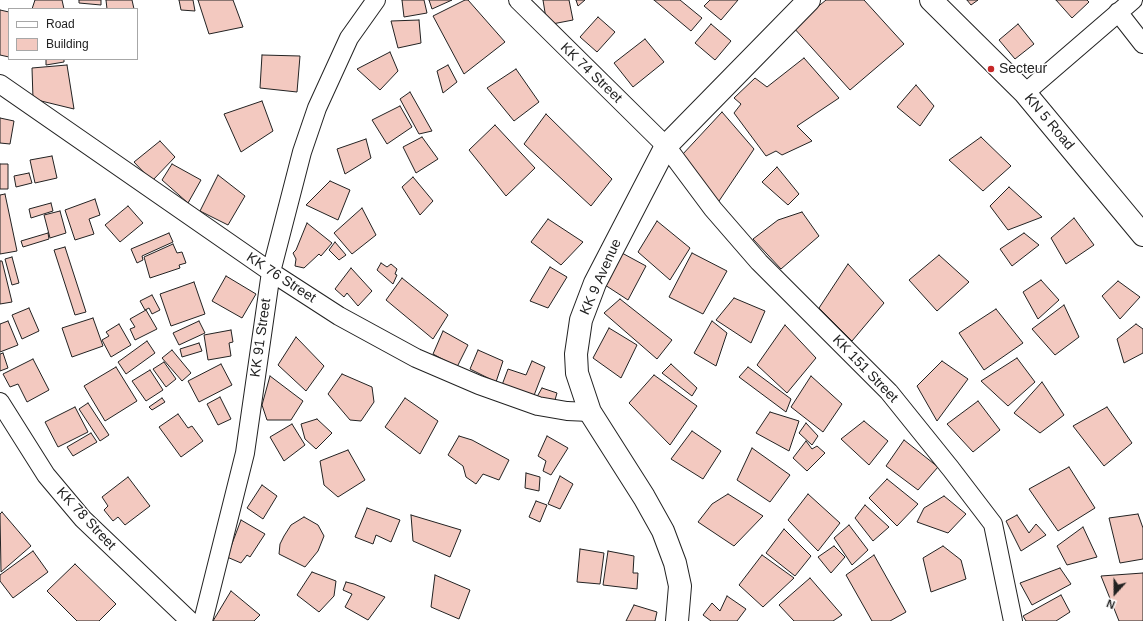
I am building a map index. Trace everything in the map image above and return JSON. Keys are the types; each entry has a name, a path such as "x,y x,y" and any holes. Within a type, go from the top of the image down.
{"main road":[{"name":"KK 9 Avenue","path":"677,621 680,586 675,563 663,531 644,497 590,412 577,373 576,354 581,320 595,283 666,146 809,0"},
{"name":"KN 5 Road","path":"931,0 1025,92 1143,235"}],"street":[{"name":"KK 91 Street","path":"203,621 244,453 271,272 302,152 317,108 349,38 376,0"},
{"name":"KK 74 Street","path":"518,0 666,146"},
{"path":"1025,92 1133,0"},
{"path":"1118,12 1143,44"},
{"name":"KK 76 Street","path":"0,84 271,272 339,316 416,358 480,385 538,406 567,411 590,412"},
{"name":"KK 151 Street","path":"666,146 712,209 759,262 889,392 993,524 1013,621"},
{"name":"KK 78 Street","path":"0,402 46,475 83,519 190,621"}],"building":[{"path":"35,0 62,0 64,8 32,8"},
{"path":"79,0 101,0 101,5 79,3"},
{"path":"106,0 132,0 134,8 107,8"},
{"path":"179,0 193,0 195,11 181,10"},
{"path":"198,0 233,0 243,27 209,34"},
{"path":"402,0 424,0 427,13 404,17"},
{"path":"429,0 452,0 432,9"},
{"path":"465,0 468,0 505,42 464,74 433,16"},
{"path":"543,0 569,0 573,20 547,25"},
{"path":"576,0 585,0 578,6"},
{"path":"654,0 680,0 702,18 691,31"},
{"path":"710,0 738,0 721,20 704,6"},
{"path":"826,0 864,0 904,44 850,90 793,27"},
{"path":"967,0 978,0 971,5"},
{"path":"1056,0 1087,0 1089,2 1072,18"},
{"path":"0,10 8,12 8,57 0,55"},
{"path":"598,17 615,32 597,52 580,37"},
{"path":"419,20 421,43 398,48 391,21"},
{"path":"711,24 731,41 715,60 695,43"},
{"path":"1018,24 1034,44 1015,59 999,40"},
{"path":"645,39 664,62 633,87 614,63"},
{"path":"390,52 398,71 380,90 357,69"},
{"path":"262,55 300,56 297,92 260,88"},
{"path":"804,58 839,98 797,126 812,141 782,155 776,151 766,156 734,113 741,104 734,98 755,78 767,87"},
{"path":"46,60 64,60 64,62 46,65"},
{"path":"67,65 74,109 33,99 32,68"},
{"path":"448,65 457,82 443,93 437,71"},
{"path":"516,69 539,102 514,121 487,88"},
{"path":"916,85 934,106 920,126 897,107"},
{"path":"410,92 432,131 419,134 400,99"},
{"path":"262,101 273,131 241,152 224,114"},
{"path":"400,106 412,127 387,144 372,120"},
{"path":"722,112 754,149 717,204 682,155"},
{"path":"546,114 612,179 591,206 524,144"},
{"path":"0,118 14,121 10,144 0,143"},
{"path":"495,125 535,168 506,196 469,150"},
{"path":"422,137 438,159 416,173 403,147"},
{"path":"981,137 1011,166 983,191 949,160"},
{"path":"366,139 371,158 345,174 337,149"},
{"path":"160,141 175,157 152,181 134,162"},
{"path":"52,156 57,178 35,183 30,160"},
{"path":"0,164 8,164 8,189 0,189"},
{"path":"172,164 201,180 188,203 162,180"},
{"path":"777,167 799,194 788,205 762,182"},
{"path":"29,173 32,183 16,187 14,176"},
{"path":"218,175 245,196 228,225 200,211"},
{"path":"413,177 433,201 420,215 402,187"},
{"path":"330,181 350,190 338,220 306,205"},
{"path":"1009,187 1042,217 1008,230 990,206"},
{"path":"5,194 17,251 0,254 0,195"},
{"path":"95,199 100,215 89,219 94,234 75,240 65,210"},
{"path":"51,203 53,211 31,218 29,209"},
{"path":"128,206 143,223 120,242 105,225"},
{"path":"362,208 376,235 352,254 334,233"},
{"path":"60,211 66,233 50,238 44,215"},
{"path":"802,212 819,236 781,269 753,239 778,220"},
{"path":"1074,218 1094,245 1066,264 1051,238"},
{"path":"548,219 583,242 561,265 531,242"},
{"path":"657,221 690,248 670,280 638,252"},
{"path":"307,223 332,243 321,256 319,254 304,268 295,266 296,259 293,253 296,250"},
{"path":"48,233 49,239 23,247 21,241"},
{"path":"169,233 173,242 142,256 143,260 137,263 131,249"},
{"path":"1024,233 1039,245 1012,266 1000,249"},
{"path":"335,242 346,255 339,260 329,250"},
{"path":"173,244 177,253 182,252 186,263 179,265 180,268 150,278 144,257"},
{"path":"65,247 86,312 75,315 54,250"},
{"path":"622,253 646,266 628,300 605,285"},
{"path":"692,253 727,271 703,314 669,297"},
{"path":"939,255 969,282 937,311 909,280"},
{"path":"12,257 19,283 12,285 5,259"},
{"path":"0,261 2,261 12,302 0,304"},
{"path":"381,263 387,267 391,264 397,269 395,274 397,275 393,284 377,270"},
{"path":"848,264 884,303 852,341 819,308"},
{"path":"550,267 567,277 548,308 530,301"},
{"path":"351,268 372,291 358,306 347,293 344,297 335,289"},
{"path":"226,276 256,294 242,318 212,301"},
{"path":"402,278 448,315 433,339 386,300"},
{"path":"1041,280 1059,300 1038,319 1023,292"},
{"path":"1118,281 1140,297 1120,319 1102,296"},
{"path":"194,282 205,314 171,326 160,294"},
{"path":"152,295 160,310 152,314 149,308 145,310 140,301"},
{"path":"734,298 765,311 751,343 716,320"},
{"path":"620,299 672,340 657,359 604,313"},
{"path":"1064,305 1079,337 1055,355 1032,329"},
{"path":"29,308 39,331 22,339 12,315"},
{"path":"996,309 1023,343 984,370 959,333"},
{"path":"146,310 157,329 135,340 130,329 135,327 130,319"},
{"path":"93,318 103,346 72,357 62,328"},
{"path":"8,321 18,345 0,352 0,324"},
{"path":"199,321 205,333 179,345 173,333"},
{"path":"712,321 727,333 716,366 694,353"},
{"path":"119,324 131,345 111,357 102,340 109,336 106,332"},
{"path":"1136,324 1143,329 1143,353 1124,363 1117,339"},
{"path":"785,325 816,358 787,393 757,365"},
{"path":"609,328 637,345 621,378 593,358"},
{"path":"231,330 233,342 229,343 231,356 208,360 204,335"},
{"path":"443,331 468,345 457,367 433,354"},
{"path":"296,337 324,366 306,391 278,365"},
{"path":"147,341 155,353 126,374 118,362"},
{"path":"199,343 202,351 182,357 180,349"},
{"path":"172,350 191,373 182,381 162,358"},
{"path":"478,350 503,361 496,382 470,369"},
{"path":"3,353 8,368 0,371 0,354"},
{"path":"1017,358 1035,382 1008,406 981,381"},
{"path":"33,359 49,390 27,402 18,384 10,387 3,374"},
{"path":"532,361 545,367 533,398 502,385 508,369 526,375"},
{"path":"942,361 968,379 937,421 917,386"},
{"path":"164,362 176,379 166,387 153,369"},
{"path":"221,364 232,385 199,402 188,381"},
{"path":"671,364 697,388 692,396 662,373"},
{"path":"116,367 137,401 105,421 84,386"},
{"path":"748,367 791,399 786,412 739,377"},
{"path":"150,370 163,390 146,401 132,381"},
{"path":"342,374 372,387 374,402 361,421 350,420 328,394"},
{"path":"654,375 697,406 670,445 629,403"},
{"path":"270,376 303,401 291,420 267,420 262,405"},
{"path":"811,376 842,404 823,432 791,407"},
{"path":"1042,382 1064,415 1040,433 1014,413"},
{"path":"542,388 557,393 553,407 534,402"},
{"path":"220,397 231,419 218,425 207,404"},
{"path":"162,398 165,402 152,410 149,407"},
{"path":"405,398 438,421 420,454 385,427"},
{"path":"978,401 1000,430 973,452 947,424"},
{"path":"88,403 109,435 100,441 79,409"},
{"path":"75,407 88,432 58,447 45,422"},
{"path":"1107,407 1132,443 1104,466 1073,426"},
{"path":"770,412 799,421 789,451 756,433"},
{"path":"178,414 188,428 192,426 203,441 181,457 159,427"},
{"path":"317,419 332,433 316,449 305,439 301,424"},
{"path":"864,421 888,441 869,465 841,439"},
{"path":"806,423 818,436 812,445 799,433"},
{"path":"292,424 305,445 284,461 270,437"},
{"path":"692,431 721,451 703,479 671,459"},
{"path":"91,433 97,442 73,456 67,447"},
{"path":"459,436 472,440 509,460 499,480 483,474 476,484 466,477 463,466 448,455"},
{"path":"547,436 568,448 551,475 543,471 546,461 538,456"},
{"path":"904,440 938,467 918,490 886,466"},
{"path":"806,441 812,449 817,446 825,453 807,471 793,458"},
{"path":"752,448 790,475 770,502 737,480"},
{"path":"348,450 365,480 338,497 324,485 320,461"},
{"path":"1069,467 1095,508 1058,531 1029,489"},
{"path":"526,473 540,477 539,491 525,488"},
{"path":"560,476 573,484 560,509 548,504"},
{"path":"128,477 150,506 125,525 118,517 113,521 104,510 108,506 102,497"},
{"path":"887,479 918,504 897,526 869,498"},
{"path":"262,485 277,496 263,519 247,508"},
{"path":"728,494 763,516 734,546 698,522 712,504"},
{"path":"808,494 840,523 818,551 788,520"},
{"path":"944,496 966,514 948,533 917,522 924,508"},
{"path":"536,501 547,505 540,522 529,517"},
{"path":"865,505 889,527 873,541 855,518"},
{"path":"367,508 400,520 391,542 376,535 373,544 355,537"},
{"path":"2,512 31,546 1,572 0,514"},
{"path":"1138,514 1143,528 1143,559 1120,563 1109,518"},
{"path":"411,515 461,530 450,557 413,541"},
{"path":"1017,515 1029,533 1036,524 1046,535 1021,551 1006,521"},
{"path":"304,517 318,525 324,536 318,551 305,567 279,554 280,544 291,525"},
{"path":"241,520 265,534 250,557 247,555 241,563 227,557"},
{"path":"849,525 868,550 852,565 834,538"},
{"path":"1083,527 1097,557 1067,565 1057,546"},
{"path":"784,529 811,556 795,576 766,553"},
{"path":"834,546 845,557 831,573 818,557"},
{"path":"943,546 961,560 966,579 931,592 923,558"},
{"path":"580,549 604,553 600,584 577,582"},
{"path":"33,551 48,572 13,598 0,581 0,575"},
{"path":"608,551 634,556 633,573 638,573 637,589 603,585"},
{"path":"762,555 794,578 763,607 739,585"},
{"path":"874,555 906,612 890,621 872,621 846,575"},
{"path":"75,564 116,604 99,621 77,621 47,591"},
{"path":"1060,568 1071,584 1032,605 1020,583"},
{"path":"312,572 336,581 334,596 319,612 297,595"},
{"path":"1143,573 1143,621 1119,621 1101,576"},
{"path":"435,575 470,590 459,619 431,607"},
{"path":"810,578 842,615 833,621 794,621 779,605"},
{"path":"346,582 385,597 368,620 345,607 352,594 343,590"},
{"path":"231,591 260,615 254,621 213,621"},
{"path":"1061,595 1070,612 1056,621 1026,621 1023,616"},
{"path":"727,596 746,609 737,621 711,621 703,615 712,603 720,611"},
{"path":"634,605 657,612 655,621 626,621"}],"place":[{"name":"Secteur","path":"991,69"}]}
